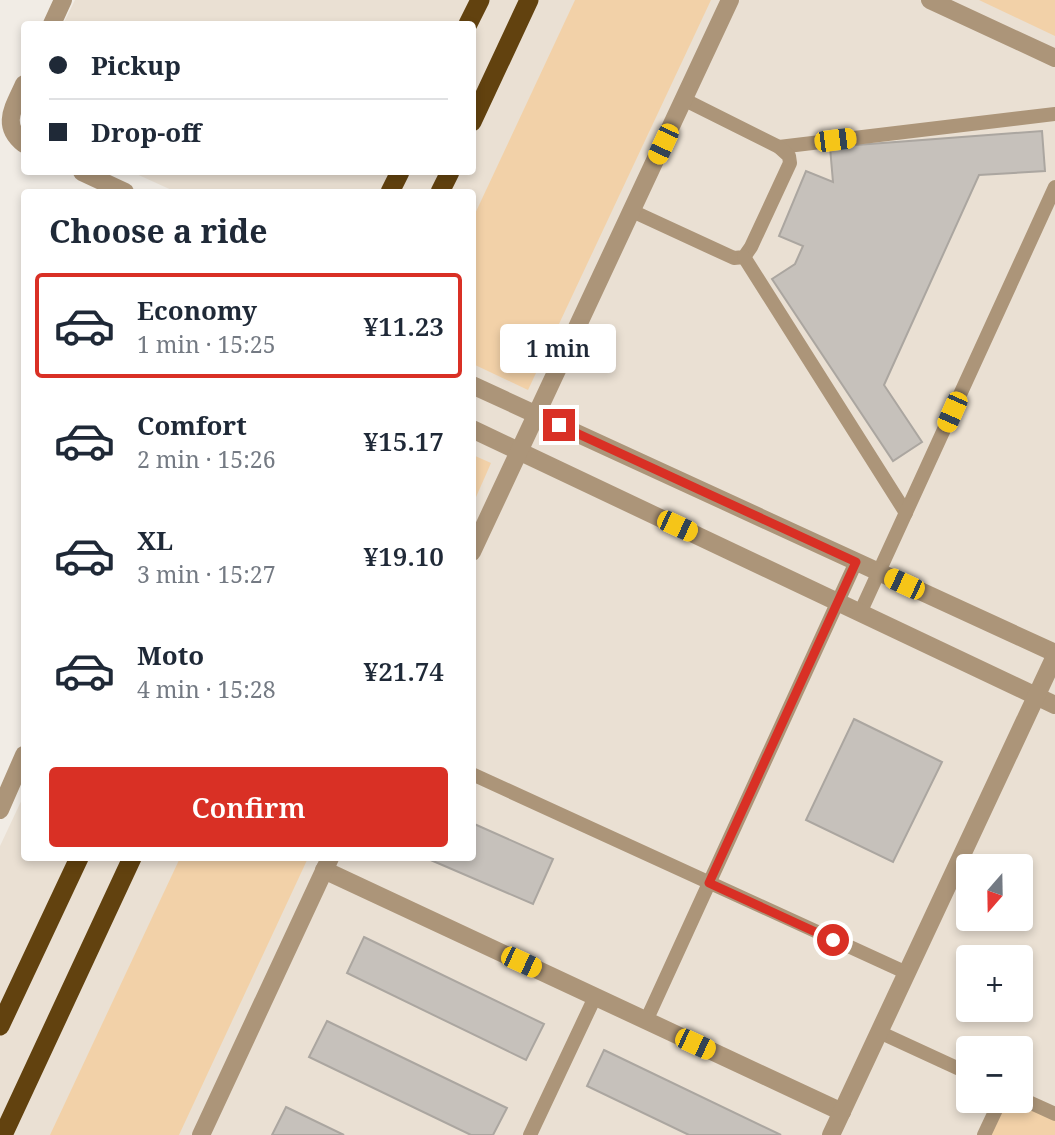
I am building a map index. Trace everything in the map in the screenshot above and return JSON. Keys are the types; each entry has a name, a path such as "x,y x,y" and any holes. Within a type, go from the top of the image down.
{"highway":[{"path":"470,21 480,0"},
{"path":"476,113 529,0"},
{"path":"0,1026 78,861"},
{"path":"3,1135 131,861"}],"street":[{"path":"53,21 63,0"},
{"path":"476,543 730,0"},
{"path":"930,0 1055,58"},
{"path":"21,91 9,123 11,131 21,141"},
{"path":"88,175 119,189"},
{"path":"476,387 1055,655 831,1135"},
{"path":"476,431 1055,705"},
{"path":"0,810 21,762"},
{"path":"201,1135 327,864 595,997 842,1112"}],"lane":[{"path":"632,211 731,257 744,257 790,163 789,156 779,147 683,99"},
{"path":"779,147 1055,114"},
{"path":"860,613 1055,187"},
{"path":"744,257 906,513"},
{"path":"646,1021 856,562"},
{"path":"476,776 907,973"},
{"path":"530,1135 595,997"},
{"path":"879,1032 956,1067"},
{"path":"1033,1104 1055,1114"},
{"path":"984,1135 994,1113"}],"shaded area":[{"path":"75,0 1055,0 1055,1135 0,1135 0,846 21,801 21,861 476,861 476,189 169,189 139,175 476,175 476,21 64,21"},
{"path":"575,0 711,0 528,390 476,365 476,212"},
{"path":"979,0 1055,0 1055,36"},
{"path":"476,456 491,463 476,497"},
{"path":"179,861 307,861 179,1135 50,1135"},
{"path":"1033,1106 1055,1114 1055,1135 984,1135 994,1113 1033,1113"}],"building":[{"path":"1042,131 1045,171 979,175 884,385 922,442 893,461 772,279 795,264 803,246 779,236 806,171 833,182 830,147"},
{"path":"854,719 942,762 893,862 806,820"},
{"path":"476,825 553,859 533,904 433,861 476,861"},
{"path":"364,937 544,1024 526,1060 347,973"},
{"path":"327,1021 507,1108 493,1135 471,1135 309,1057"},
{"path":"604,1050 781,1135 689,1135 587,1086"},
{"path":"286,1107 344,1135 272,1135"}],"route":[{"path":"559,425 856,562 709,883 833,940"}]}
